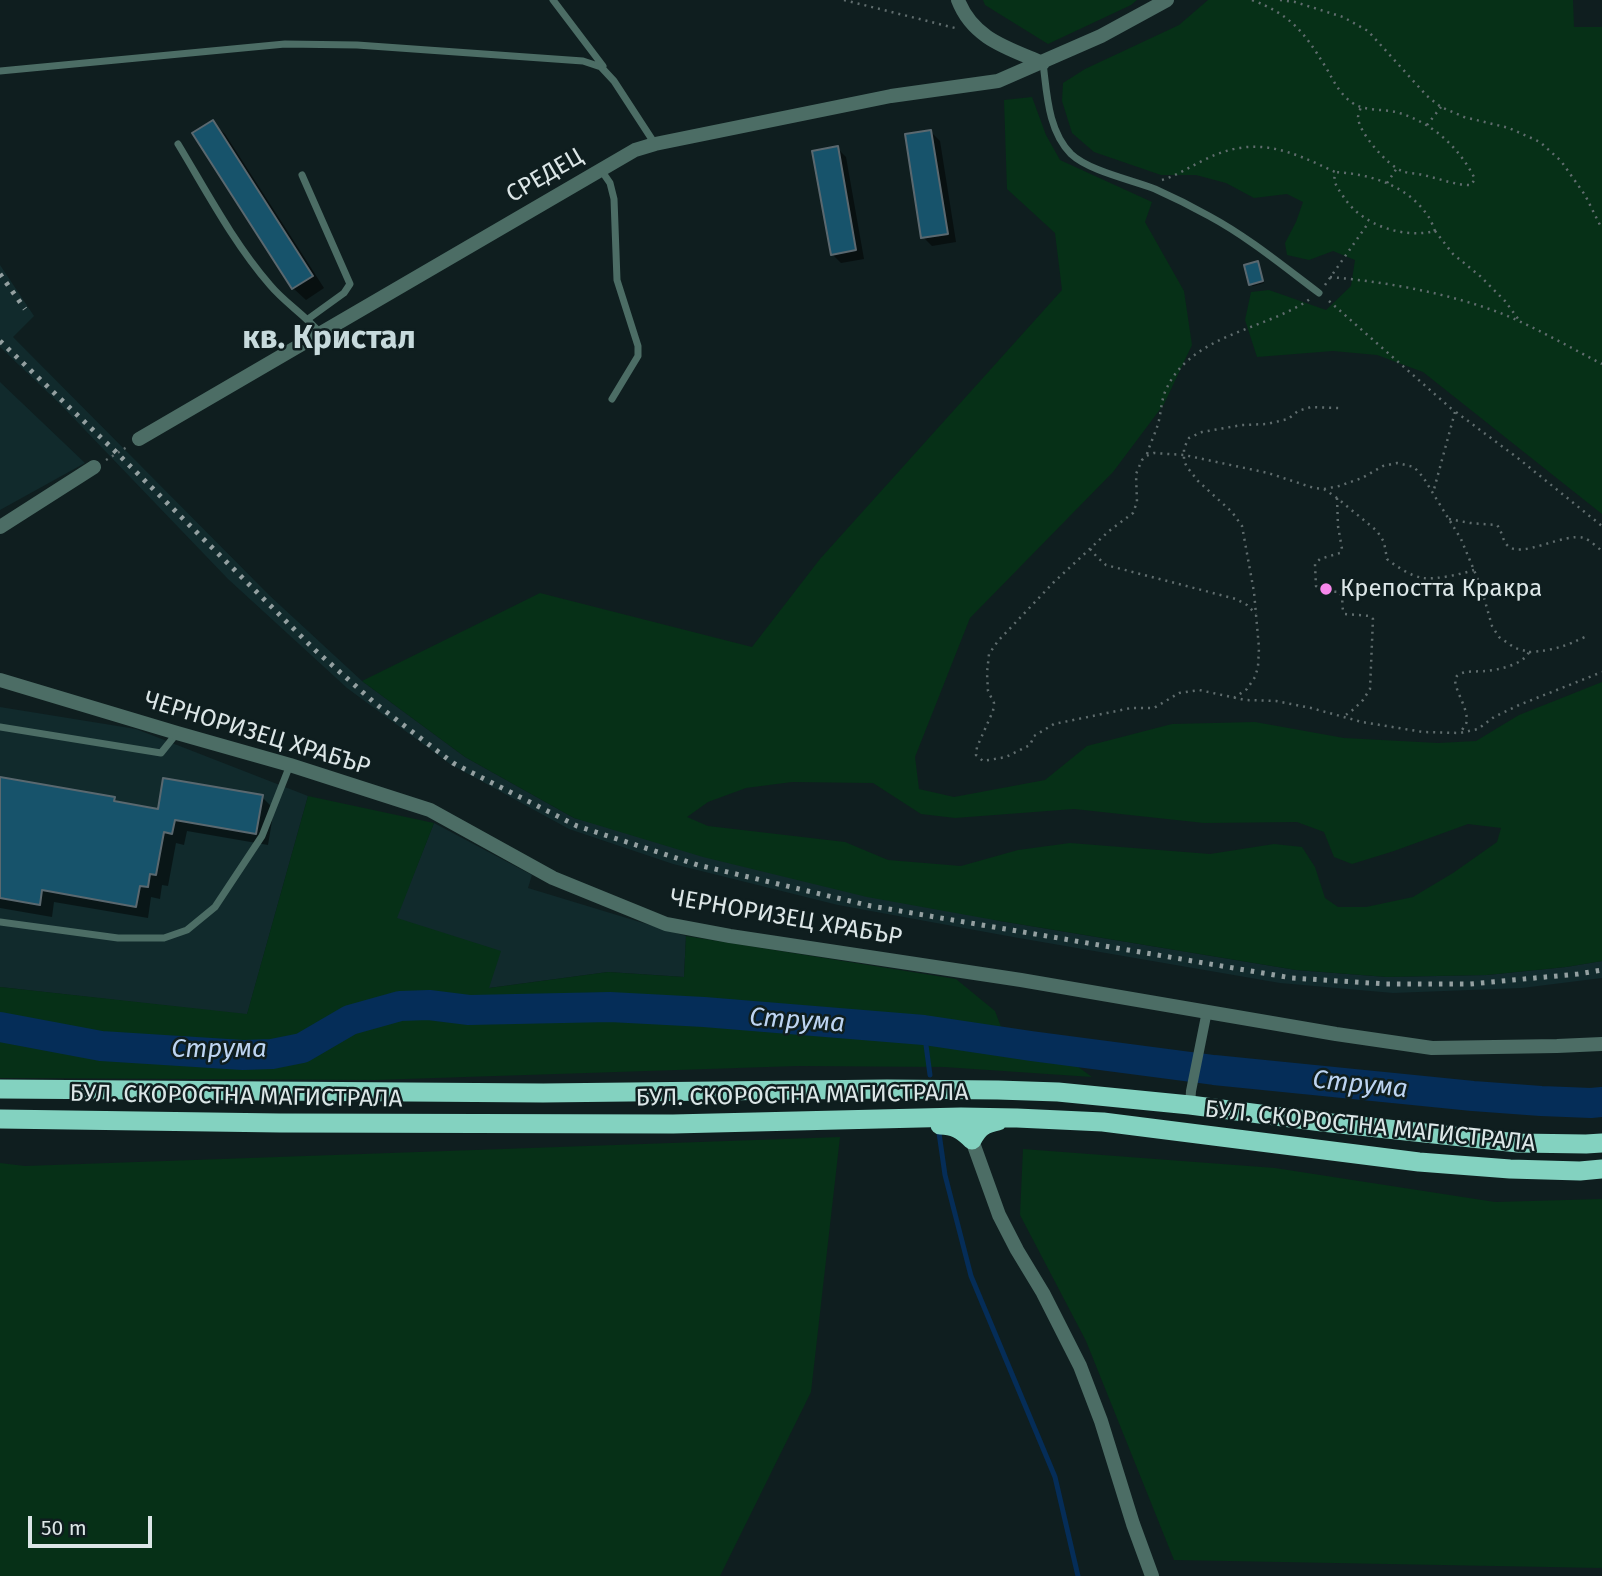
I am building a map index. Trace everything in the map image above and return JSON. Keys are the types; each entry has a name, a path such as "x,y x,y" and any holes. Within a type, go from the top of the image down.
{"highway":[{"name":"БУЛ. СКОРОСТНА МАГИСТРАЛА","path":"0,1089 543,1093 954,1088 1190,1098 1322,1122 1518,1143 1602,1143"},
{"name":"БУЛ. СКОРОСТНА МАГИСТРАЛА","path":"0,1119 334,1124 673,1124 1017,1118 1103,1122 1419,1162 1510,1169 1602,1169"},
{"path":"820,1121 950,1125 962,1130 972,1140 978,1129 986,1123 1017,1118"}],"street":[{"path":"958,0 963,13 982,35 1043,63"},
{"name":"СРЕДЕЦ","path":"139,439 635,150 891,96 998,81 1101,36 1167,0"},
{"path":"0,527 94,467"},
{"name":"ЧЕРНОРИЗЕЦ ХРАБЪР","path":"0,680 290,765 430,810 553,878 666,923 730,936 956,969 1432,1048 1602,1044"},
{"path":"1190,1098 1207,1011"},
{"path":"972,1140 999,1216 1043,1293 1080,1367 1101,1421 1152,1576"}],"lane":[{"path":"553,0 614,81 655,144"},
{"path":"0,71 285,44 357,45 583,61 601,67 614,81"},
{"path":"1043,63 1049,110 1060,139 1072,154 1087,164 1156,190 1209,216 1250,242 1319,293"},
{"path":"178,144 234,238 271,287 320,333"},
{"path":"601,170 610,183 614,199 617,280 638,346 638,356 612,399"},
{"path":"302,176 350,284 344,293 308,319"},
{"path":"0,727 161,753 177,733"},
{"path":"0,922 118,938 164,938 187,930 215,907 262,836 290,765"}],"path":[{"path":"844,0 982,35"},
{"path":"1252,0 1291,20 1309,40 1338,90 1356,105 1398,113 1427,125 1449,141 1469,166 1475,179 1471,185 1403,172 1390,164 1362,129 1358,117 1361,106"},
{"path":"1280,0 1343,17 1368,31 1427,96 1441,107 1464,117 1509,128 1540,142 1561,161 1585,195 1602,229"},
{"path":"1427,125 1441,107"},
{"path":"1162,180 1178,175 1207,158 1236,148 1267,146 1306,158 1335,172 1364,175 1387,183 1414,201 1428,216 1435,231 1453,254 1505,301 1521,323"},
{"path":"1387,183 1396,168"},
{"path":"1335,172 1333,181 1347,203 1369,222 1400,232 1424,234 1435,231"},
{"path":"1369,222 1319,293 1299,307 1220,339 1185,362 1175,374 1164,393 1158,423 1136,474 1137,502 1133,513 1109,531 1044,592 989,654 987,682 994,703 993,711 976,755 983,761 1006,757 1030,745 1034,736 1054,724 1131,708 1154,708 1179,693 1199,690 1245,700 1276,701 1362,722 1423,732 1460,733 1478,729 1494,717 1519,705 1602,672"},
{"path":"1330,276 1382,282 1441,295 1494,311 1602,364"},
{"path":"1319,293 1455,412 1602,526"},
{"path":"1234,698 1247,689 1255,677 1259,648 1254,592 1242,526 1232,512 1192,474 1184,461 1184,448 1189,438 1202,432 1278,422 1311,407 1339,408"},
{"path":"1433,493 1455,412"},
{"path":"94,467 139,439"},
{"path":"1146,456 1154,453 1184,455 1268,473 1324,489 1362,478 1383,466 1396,463 1414,467 1461,539 1492,626 1499,637 1515,648 1529,652 1550,651 1587,636"},
{"path":"1324,489 1377,531 1384,542 1387,559 1396,567 1423,578 1474,570"},
{"path":"1338,498 1338,526 1342,549 1340,553 1320,559 1315,564 1316,586 1322,591 1339,592 1342,595 1345,614 1370,616 1373,619 1370,689 1363,700 1343,717"},
{"path":"1449,519 1497,525 1501,529 1505,544 1513,549 1536,547 1558,539 1584,538 1602,551"},
{"path":"1090,548 1106,565 1236,599 1256,614"},
{"path":"1460,733 1466,724 1467,716 1456,687 1455,680 1458,675 1489,671 1518,662 1526,658 1529,652"}],"shaded area":[{"path":"0,265 34,316 13,337 269,595 362,681 465,757 574,818 1000,921 1296,970 1387,977 1487,975 1602,961 1602,978 1522,988 1393,993 1280,983 838,905 673,864 569,829 450,764 347,688 228,579 61,405 0,347"},
{"path":"0,382 85,463 0,510"},
{"path":"0,707 136,729 308,796 247,1015 0,987"},
{"path":"434,823 532,875 528,888 686,936 684,977 608,972 489,988 396,918"}],"green space":[{"path":"983,0 1137,0 1048,44 985,5"},
{"path":"1208,0 1573,0 1574,27 1602,27 1602,514 1423,372 1377,355 1333,351 1257,357 1245,320 1251,292 1269,290 1326,310 1351,286 1355,260 1333,251 1309,260 1287,255 1285,243 1303,202 1287,194 1254,198 1226,183 1196,175 1161,175 1094,152 1072,133 1062,101 1063,83 1085,69 1179,25"},
{"path":"1032,97 1046,135 1060,160 1152,202 1145,222 1184,291 1192,345 1164,404 1113,472 970,618 915,757 919,789 954,797 1045,780 1087,746 1172,724 1255,722 1344,738 1438,743 1476,741 1519,715 1602,682 1602,961 1487,975 1387,977 1296,970 867,897 703,857 574,818 465,757 362,681 540,593 752,647 820,559 1062,290 1055,233 1007,189 1004,100","holes":["792,782 873,783 921,814 955,818 1074,809 1204,823 1297,822 1324,832 1334,857 1352,864 1468,824 1501,828 1497,842 1413,897 1366,907 1338,907 1325,898 1315,867 1302,847 1274,844 1210,854 1070,843 1018,850 961,866 888,860 845,842 708,826 687,817 708,802 746,788"]},
{"path":"308,796 434,823 397,918 501,951 489,988 608,972 684,977 686,936 956,979 995,1011 1011,1053 1070,1061 1092,1077 944,1067 798,1066 375,1080 0,1078 0,987 247,1014"},
{"path":"840,1137 811,1392 720,1576 0,1576 0,1163 25,1166"},
{"path":"1023,1149 1275,1168 1495,1202 1602,1199 1602,1568 1174,1560 1086,1341 1020,1215"}],"building":[{"path":"213,120 313,276 292,289 192,133"},
{"path":"931,130 948,234 921,238 905,134"},
{"path":"838,146 856,250 831,255 812,151"},
{"path":"1258,261 1263,281 1249,285 1244,265"},
{"path":"0,777 115,797 114,801 158,809 163,778 263,795 256,834 175,820 172,834 164,832 156,875 150,874 148,887 140,886 136,907 42,890 40,905 0,898"}],"waterway":[{"name":"Струма","path":"0,1027 101,1046 243,1055 272,1054 302,1048 350,1020 400,1006 429,1005 469,1010 610,1007 924,1030 1214,1070 1473,1096 1602,1102"},
{"path":"924,1030 930,1075"},
{"path":"939,1133 945,1175 971,1276 1055,1477 1078,1576"}],"railway":[{"path":"0,274 25,309"},
{"path":"0,341 315,650 376,704 453,763 577,826 698,865 871,906 1292,978 1386,984 1470,984 1602,970"}],"place":[{"name":"Крепостта Кракра","path":"1326,589"}],"district":[{"name":"кв. Кристал","path":"329,339"}]}
